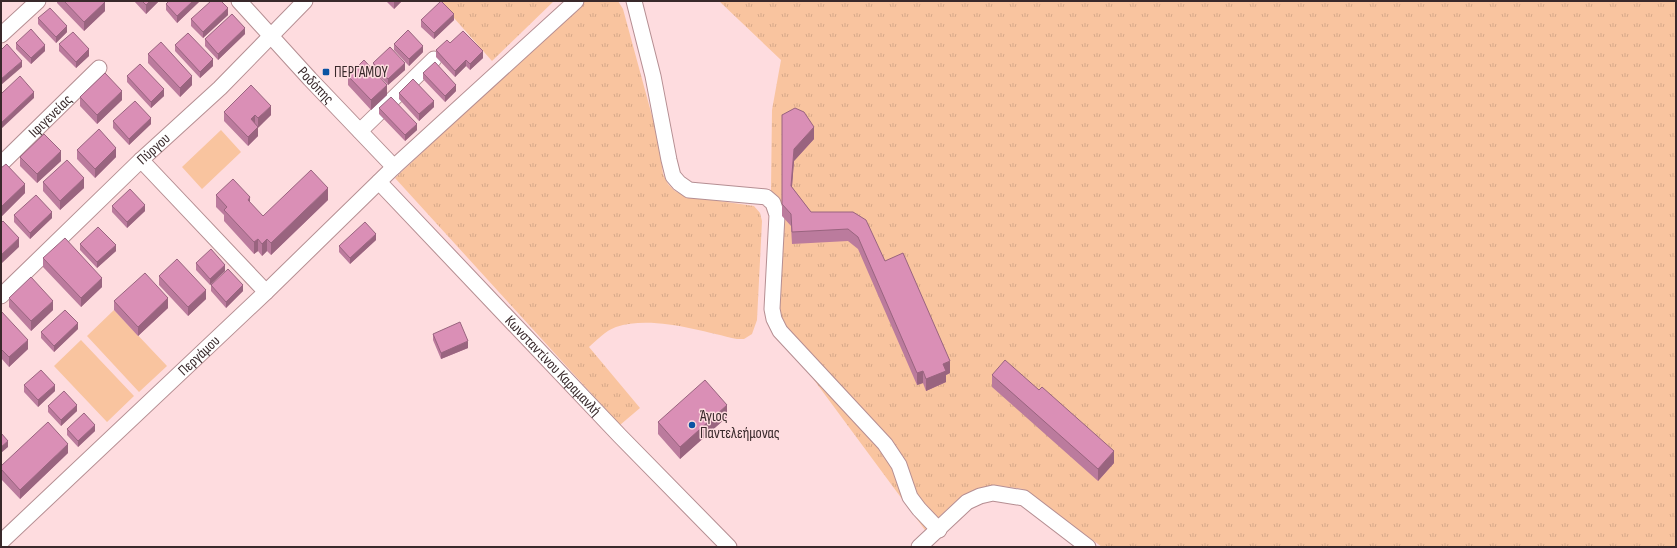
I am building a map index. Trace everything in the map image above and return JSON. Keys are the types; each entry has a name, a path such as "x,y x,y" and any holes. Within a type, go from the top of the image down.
{"street":[{"path":"1,35 38,1"},
{"name":"Ροδόπης","path":"239,1 310,79 394,167"},
{"name":"Πύργου","path":"1,296 141,160 220,88 305,1"},
{"name":"Περγάμου","path":"4,534 266,292 394,167 576,1"},
{"path":"634,1 652,76 673,176 679,183 689,190 766,197 773,203 777,215 772,309 774,319 780,331 885,444 899,466 910,496 918,509 939,530"},
{"path":"360,131 434,59"},
{"name":"Ιφιγενείας","path":"1,164 99,68"},
{"path":"141,160 266,292"},
{"name":"Κωνσταντίνου Καραμανλή","path":"379,182 620,436 729,547"},
{"path":"919,547 939,530 967,502 993,492 1024,498 1088,547"}],"green space":[{"path":"439,1 554,1 492,61"},
{"path":"580,1 618,1 623,9 658,138 663,174 668,184 675,191 685,196 754,206 760,213 762,221 757,320 752,334 744,339 737,339 660,323 630,324 616,327 608,331 589,347 640,408 620,425 395,178 513,67"},
{"path":"719,1 1676,1 1676,547 1102,547 1023,489 993,485 956,501 925,530 766,315 771,190 772,110 781,60"},
{"path":"221,130 241,152 202,189 182,167"},
{"path":"114,310 167,366 139,392 87,336"},
{"path":"81,340 134,396 107,422 54,366"}],"building":[{"path":"64,1 104,1 105,2 84,22"},
{"path":"142,1 150,1 146,5"},
{"path":"169,1 193,1 177,16 166,4"},
{"path":"211,1 221,1 228,8 203,32 191,19"},
{"path":"441,1 454,14 434,33 421,20"},
{"path":"50,8 67,26 56,37 38,18"},
{"path":"232,14 245,28 218,54 205,39"},
{"path":"31,29 45,45 31,58 16,43"},
{"path":"408,30 423,46 409,59 394,44"},
{"path":"463,31 483,51 470,64 466,60 455,71 436,50 447,40 450,43"},
{"path":"73,32 89,49 76,62 59,44"},
{"path":"188,33 213,59 200,72 175,45"},
{"path":"161,42 192,76 180,88 148,54"},
{"path":"7,44 22,61 1,79 1,50"},
{"path":"390,47 405,63 388,79 373,63"},
{"path":"364,60 387,85 371,100 348,76"},
{"path":"435,62 456,85 445,96 423,73"},
{"path":"140,64 164,89 151,102 127,76"},
{"path":"105,73 122,91 97,115 80,97"},
{"path":"20,76 34,92 1,123 1,94"},
{"path":"413,79 434,101 419,114 399,93"},
{"path":"251,85 271,106 258,118 255,115 251,119 258,127 248,137 224,112"},
{"path":"391,97 417,124 405,135 379,108"},
{"path":"135,101 151,118 129,139 113,121"},
{"path":"795,108 804,112 814,127 794,149 791,186 811,212 853,212 866,220 885,261 903,253 950,361 943,364 946,371 926,379 923,371 917,373 858,237 848,229 792,232 791,214 782,204 782,115"},
{"path":"99,129 116,148 95,169 77,150"},
{"path":"44,134 61,151 37,174 20,157"},
{"path":"67,160 84,178 60,201 43,182"},
{"path":"6,164 25,184 2,206 1,168"},
{"path":"311,170 328,188 271,243 267,239 262,244 258,239 254,242 224,210 227,207 216,195 233,179 250,197 248,200 263,216"},
{"path":"130,189 145,205 127,222 112,206"},
{"path":"36,195 52,212 30,233 14,215"},
{"path":"3,221 19,238 1,255 1,223"},
{"path":"365,222 376,234 350,258 339,246"},
{"path":"98,227 116,245 97,262 80,244"},
{"path":"65,238 102,278 81,298 43,258"},
{"path":"211,249 225,265 210,279 196,263"},
{"path":"177,259 206,290 188,307 159,276"},
{"path":"228,269 243,285 226,302 211,285"},
{"path":"145,273 168,298 138,327 114,301"},
{"path":"31,277 53,301 31,321 9,298"},
{"path":"65,310 78,323 54,346 41,332"},
{"path":"1,311 28,340 9,357 1,349"},
{"path":"460,322 468,341 441,353 433,334"},
{"path":"1005,360 1039,390 1042,387 1114,451 1098,469 992,375"},
{"path":"41,370 55,385 38,400 24,385"},
{"name":"Άγιος Παντελεήμονας","path":"705,380 727,405 680,447 658,422"},
{"path":"64,391 77,405 61,420 48,406"},
{"path":"84,413 95,425 78,441 67,429"},
{"path":"48,422 68,444 20,490 1,469 1,466"},
{"path":"1,433 8,441 1,447"}],"place":[{"name":"ΠΕΡΓΑΜΟΥ","path":"326,72"},
{"name":"Άγιος Παντελεήμονας","path":"692,425"}]}
